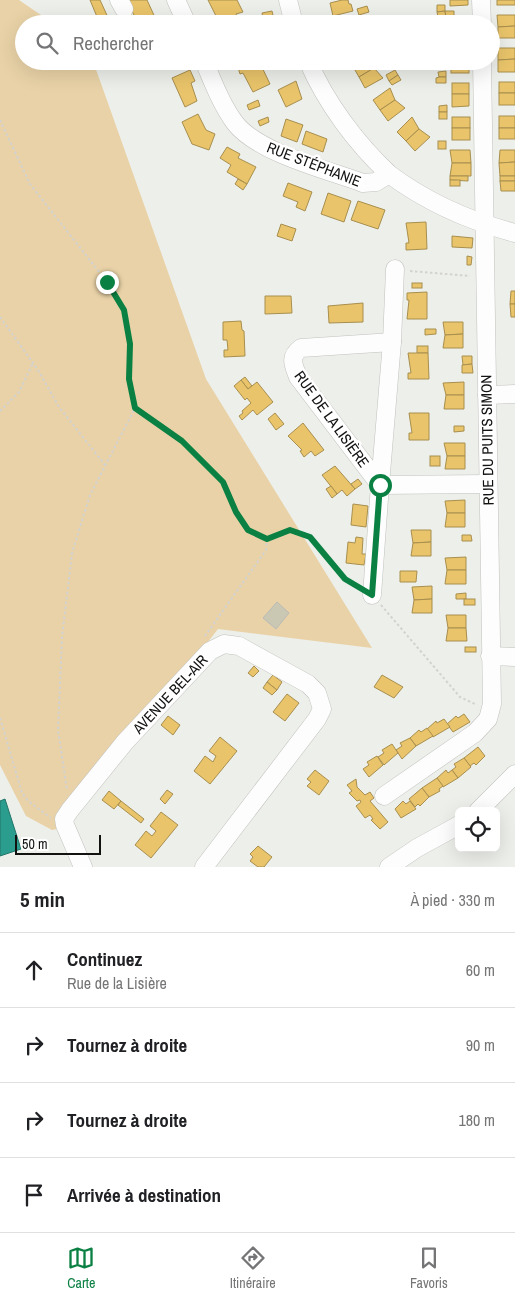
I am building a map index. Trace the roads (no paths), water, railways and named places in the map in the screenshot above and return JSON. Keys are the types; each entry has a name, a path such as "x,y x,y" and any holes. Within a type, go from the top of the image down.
{"street":[{"path":"176,0 183,15"},
{"path":"288,0 292,15"},
{"path":"481,0 482,15"},
{"name":"RUE STÉPHANIE","path":"208,70 224,107 236,124 262,145 363,183 376,182 389,174"},
{"path":"313,70 339,115 374,160 389,174 433,203 484,224 515,233"},
{"name":"RUE DU PUITS SIMON","path":"384,796 475,733 488,719 492,704 482,70"},
{"path":"392,342 395,269"},
{"name":"RUE DE LA LISIÈRE","path":"372,595 392,342 301,348 292,357 298,377 380,485"},
{"path":"487,395 515,394"},
{"path":"380,485 488,484"},
{"name":"AVENUE BEL-AIR","path":"82,867 67,814 125,742 210,651 216,646 224,644 239,646 308,684 317,693 322,709 317,719 204,867"},
{"path":"490,656 515,657"},
{"path":"482,807 515,774"},
{"path":"389,867 417,848 455,827"},
{"path":"403,867 417,848"}]}
